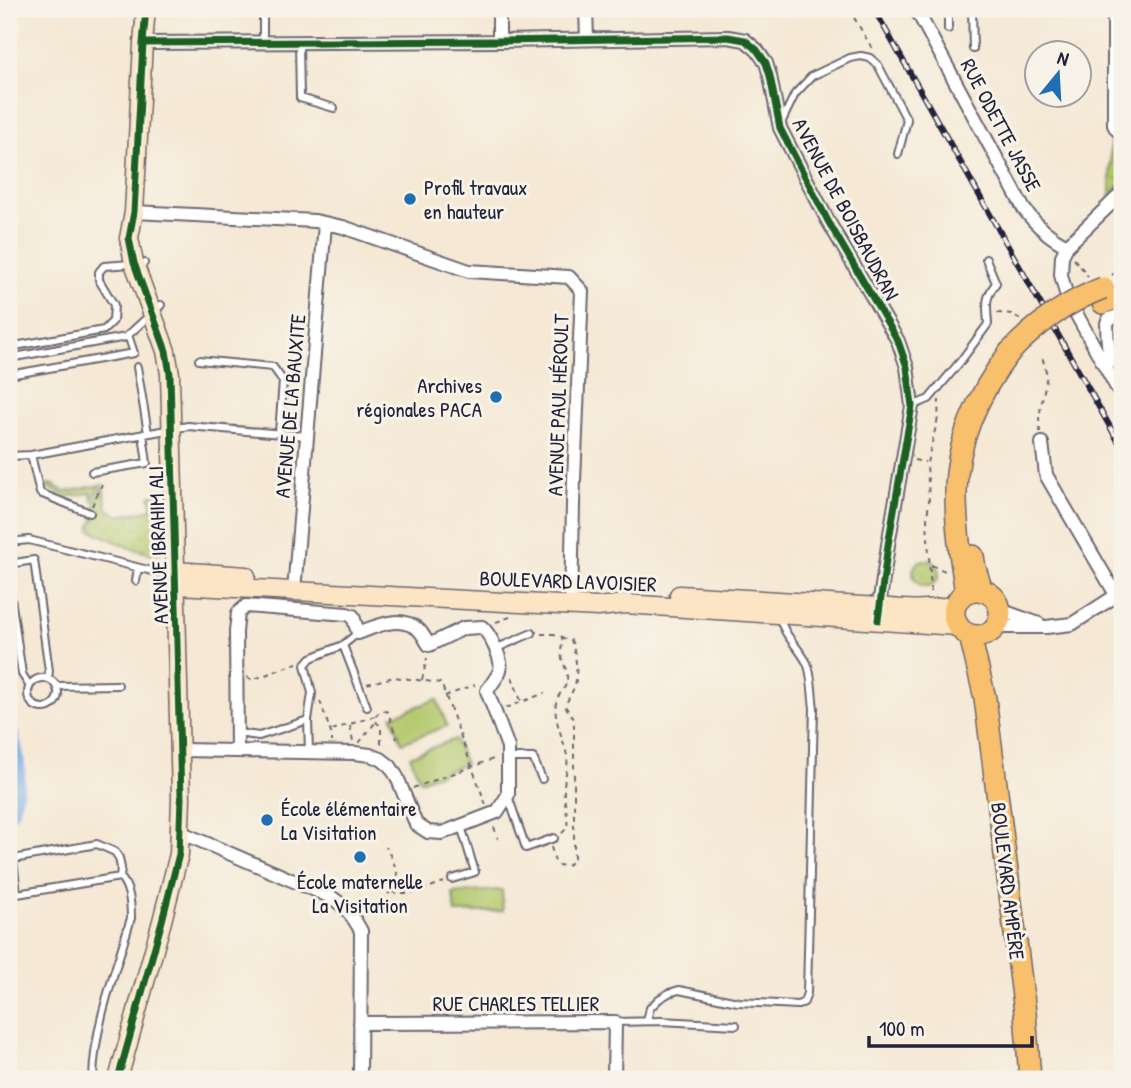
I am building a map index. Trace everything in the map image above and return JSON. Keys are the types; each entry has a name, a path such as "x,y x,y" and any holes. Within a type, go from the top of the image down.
{"main road":[{"name":"BOULEVARD AMPÈRE","path":"1030,1079 1025,1012 983,683 977,615 957,520 958,470 973,412 982,393 1014,357 1023,337 1051,315 1087,295 1108,288"}],"street":[{"name":"AVENUE IBRAHIM ALI","path":"118,1079 179,854 180,832 181,750 170,374 157,309 129,238 134,212 146,9"},
{"path":"499,9 499,41"},
{"path":"586,9 587,39"},
{"name":"RUE ODETTE JASSE","path":"916,9 1024,209 1034,222 1066,249"},
{"path":"1114,9 1114,125 1122,132"},
{"name":"AVENUE DE BOISBAUDRAN","path":"143,43 728,37 745,40 757,50 766,64 779,126 828,220 898,341 907,367 912,406 878,613"},
{"path":"1122,193 1066,249 1062,256 1061,275 1067,297 1122,397"},
{"name":"AVENUE PAUL HÉROULT","path":"134,212 314,221 344,227 469,271 569,277 582,291 571,600"},
{"name":"AVENUE DE LA BAUXITE","path":"295,585 325,224"},
{"path":"1122,316 1109,319 1107,323 1111,358 1122,364"},
{"path":"977,615 1046,627 1072,624 1120,600 1046,475 1042,443"},
{"name":"BOULEVARD LAVOISIER","path":"176,577 571,600 598,607 625,604 779,614 977,615"},
{"name":"BOULEVARD LAVOISIER","path":"295,585 517,603 571,600 623,592 878,613 932,610 977,615"},
{"path":"181,750 362,754 390,766 415,824 428,832 442,833 490,815 497,812 508,794 509,756 487,691 500,672 501,664 489,632 482,627 464,628 429,645 419,631 390,621 358,633 353,616 347,614 246,606 238,613 236,632 237,751"},
{"path":"180,832 331,897 355,918 361,931 360,1079"},
{"name":"RUE CHARLES TELLIER","path":"360,1023 615,1022 614,1079"}],"lane":[{"path":"263,9 263,43"},
{"path":"948,9 948,29"},
{"path":"972,9 973,49"},
{"path":"299,43 300,98 334,108"},
{"path":"779,126 795,94 812,76 850,58 870,58 878,65 907,120 898,154"},
{"path":"912,406 929,399 988,324 988,293 996,283 986,259"},
{"path":"9,346 104,330 113,321 114,305 99,280 99,272 104,266 139,263"},
{"path":"9,358 127,337 157,309"},
{"path":"9,375 134,353 128,335"},
{"path":"198,360 273,367 283,381 279,433"},
{"path":"92,472 147,463 137,366"},
{"path":"9,456 31,455 188,426 307,436"},
{"path":"31,455 40,493 90,513"},
{"path":"9,542 29,540 176,577"},
{"path":"9,564 34,560 48,679"},
{"path":"136,581 138,568"},
{"path":"9,584 22,674 29,685"},
{"path":"647,1021 650,1009 659,999 679,990 738,1002 797,1005 804,1002 807,993 814,708 808,665 781,626 779,614"},
{"path":"495,649 532,632"},
{"path":"309,752 308,720 312,693 305,665 311,658 343,645 358,633"},
{"path":"343,645 367,708"},
{"path":"40,678 48,679 56,686 58,696 48,708 37,708 29,701 29,685 40,678"},
{"path":"56,686 118,685"},
{"path":"237,733 260,736 308,720"},
{"path":"509,756 533,758 542,779"},
{"path":"508,794 526,848 551,839"},
{"path":"452,879 475,872 461,826"},
{"path":"17,894 13,859 97,844 115,852 121,868 120,877"},
{"path":"9,901 17,894 120,877"},
{"path":"93,1079 94,1051 102,1015 131,918 131,904 124,880 120,877"},
{"path":"615,1022 661,1021 736,1025"}],"path":[{"path":"849,9 873,50 870,58"},
{"path":"1066,249 1086,273 1108,288 1122,268"},
{"path":"987,313 1014,314 1021,322"},
{"path":"1042,356 1047,375 1039,417 1042,443"},
{"path":"932,610 927,463 937,418 940,385"},
{"path":"90,513 102,484"},
{"path":"482,627 517,615 517,603"},
{"path":"532,632 554,634 571,640 574,647 577,676 565,706 574,719 574,859 567,866 556,865 551,839 564,832 567,825 564,785 568,766 556,712 556,702 566,687 568,674 561,652 563,639"},
{"path":"422,681 429,645"},
{"path":"236,673 253,680 299,663 305,665"},
{"path":"501,664 510,673 521,702"},
{"path":"359,687 394,677 440,684 498,839"},
{"path":"445,696 496,678"},
{"path":"312,693 320,701 331,731 332,753"},
{"path":"495,712 545,693"},
{"path":"331,731 375,716 384,710 388,712 397,739"},
{"path":"375,716 376,722 381,726 381,760"},
{"path":"350,724 355,748 376,722"},
{"path":"408,789 509,756"},
{"path":"566,828 573,834"},
{"path":"355,918 391,891 396,882 397,873 386,847"},
{"path":"391,891 401,894 416,892 452,879"}],"green space":[{"path":"1111,130 1122,136 1122,183 1110,196"},
{"path":"52,484 65,492 100,485 92,500 91,493 66,497 43,485"},
{"path":"103,486 107,508 119,516 153,509 150,496 159,494 165,544 161,551 154,555 90,530 95,520 95,502"},
{"path":"926,560 935,564 939,573 935,582 926,586 917,582 913,573 917,564"},
{"path":"437,699 447,726 402,743 392,716"},
{"path":"455,739 465,764 420,781 410,756"},
{"path":"502,890 503,911 455,913 453,893"}],"waterway":[{"path":"9,734 16,772 9,810"}],"railway":[{"path":"874,9 1122,448"}],"cycle path":[{"path":"118,1079 179,854 181,798 170,374 166,351 134,263 129,238 134,212 146,9"},
{"path":"143,43 728,37 745,40 757,50 766,63 780,128 828,221 898,341 907,367 912,406 878,620"}],"place":[{"name":"Profil travaux en hauteur","path":"410,199"},
{"name":"Archives régionales PACA","path":"496,397"},
{"name":"École élémentaire La Visitation","path":"267,820"},
{"name":"École maternelle La Visitation","path":"360,857"}]}
